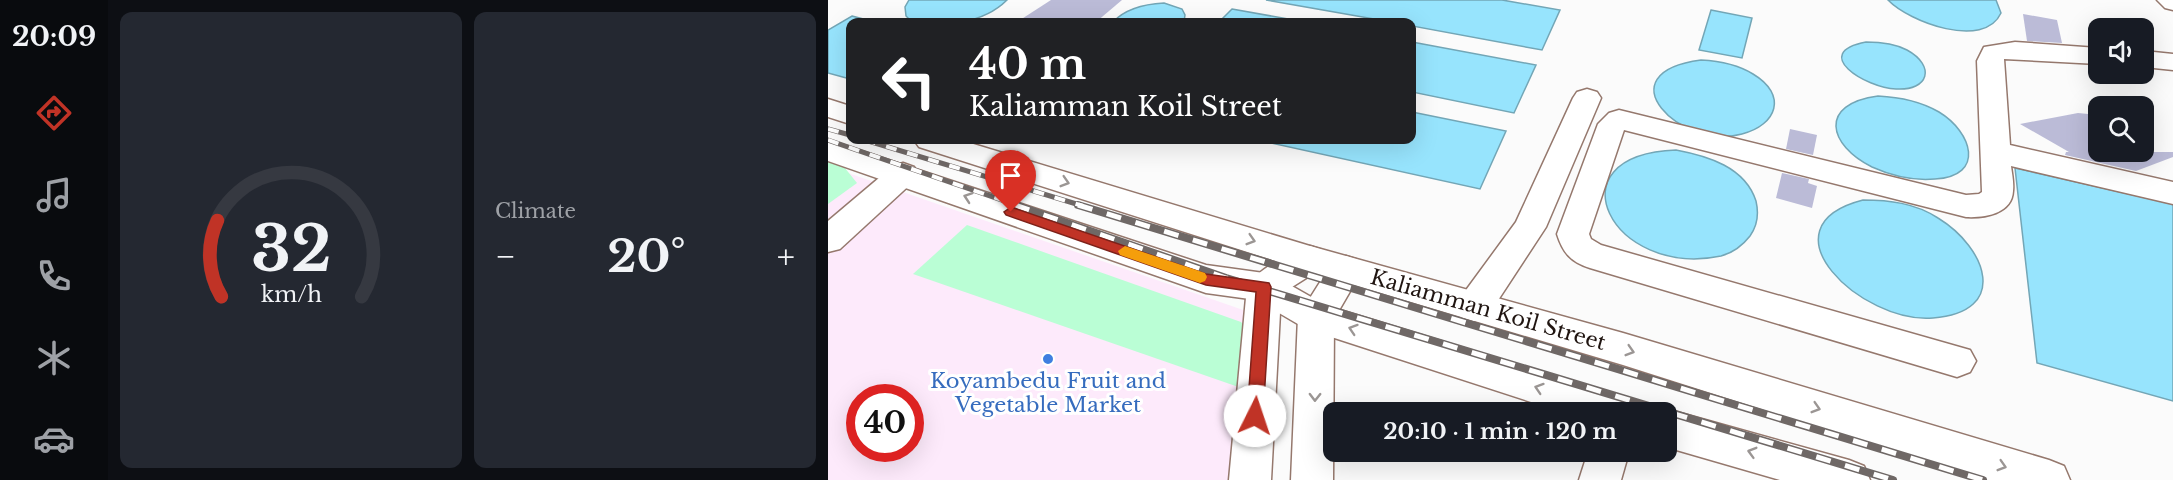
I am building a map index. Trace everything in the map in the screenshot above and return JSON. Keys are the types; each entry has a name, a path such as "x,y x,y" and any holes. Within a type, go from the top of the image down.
{"main road":[{"path":"2169,0 2173,3"},
{"path":"1958,361 1590,255 1577,246 1573,234 1612,124 1619,119 1966,206 1986,206 1994,201 1998,193 1990,61 1993,52 2015,50 2088,55"},
{"path":"2154,60 2173,62"},
{"path":"1474,307 1530,227 1587,98"},
{"path":"828,108 846,114"},
{"name":"Kaliamman Koil Street","path":"942,144 1310,259 1623,349 2049,480"},
{"path":"828,150 1206,279 1264,287 1316,317 1584,402"},
{"path":"1996,152 2173,193"},
{"path":"828,240 903,174"},
{"path":"1264,287 1310,259"},
{"path":"1312,480 1316,317 1346,269"},
{"path":"1250,480 1264,287"},
{"path":"1677,431 1849,480"},
{"path":"1600,480 1606,462"}],"shaded area":[{"name":"Koyambedu Fruit and Vegetable Market","path":"828,166 1272,320 1257,480 828,480"}],"green space":[{"path":"828,147 857,183 828,204"},
{"path":"967,225 1241,322 1249,331 1250,391 913,274"}],"water":[{"path":"909,0 1007,0 977,18 908,18 905,7"},
{"path":"1266,0 1502,0 1560,10 1542,50 1416,27 1416,18 1368,18"},
{"path":"1888,0 1996,0 2001,13 1992,24 1979,30 1963,31 1928,24 1912,17"},
{"path":"1164,3 1182,9 1185,18 1117,18 1124,13 1150,4"},
{"path":"1232,9 1283,18 1223,18"},
{"path":"1711,10 1752,18 1742,58 1699,50"},
{"path":"846,20 846,78 828,73 828,30"},
{"path":"1866,42 1897,46 1916,56 1925,70 1922,82 1907,89 1896,89 1871,83 1858,77 1848,69 1842,54 1850,47"},
{"path":"1416,43 1536,65 1514,113 1416,93"},
{"path":"1701,60 1734,65 1764,82 1774,100 1774,109 1770,117 1754,130 1742,134 1719,136 1696,131 1676,121 1662,108 1654,94 1657,79 1672,68"},
{"path":"1878,96 1917,102 1932,108 1950,120 1966,141 1967,162 1962,170 1951,176 1935,179 1911,178 1880,170 1857,158 1846,148 1839,137 1836,126 1838,116 1846,107 1859,100"},
{"path":"1416,113 1506,131 1480,189 1275,144 1416,144"},
{"path":"1676,150 1724,165 1751,189 1757,206 1756,224 1753,232 1733,251 1721,256 1683,258 1650,250 1625,234 1610,213 1605,192 1614,172 1637,157"},
{"path":"2015,168 2173,204 2173,401 2037,363"},
{"path":"1863,200 1892,202 1920,209 1938,218 1955,231 1969,245 1978,261 1983,277 1981,292 1973,304 1957,313 1933,318 1905,316 1877,306 1852,290 1832,271 1820,251 1820,231 1833,213"}],"building":[{"path":"1051,0 1122,0 1101,18 1023,18"},
{"path":"2023,14 2057,20 2062,43 2027,41"},
{"path":"2078,113 2088,114 2088,160 2065,155 2069,152 2020,124"},
{"path":"1790,129 1817,135 1813,155 1786,149"},
{"path":"2154,152 2173,152 2173,157 2136,171 2096,162 2154,162"},
{"path":"1782,173 1809,179 1808,183 1817,186 1812,208 1776,198"}],"railway":[{"path":"828,129 846,134"},
{"path":"828,140 1019,206"},
{"path":"878,144 1083,206"},
{"path":"1015,205 1226,278 1893,480"},
{"path":"1078,205 1983,480"}],"slow traffic":[{"path":"1125,251 1200,277"}],"place":[{"name":"Koyambedu Fruit and Vegetable Market","path":"1048,359"}],"route":[{"path":"1011,212 1206,279 1264,287 1255,416"}]}
